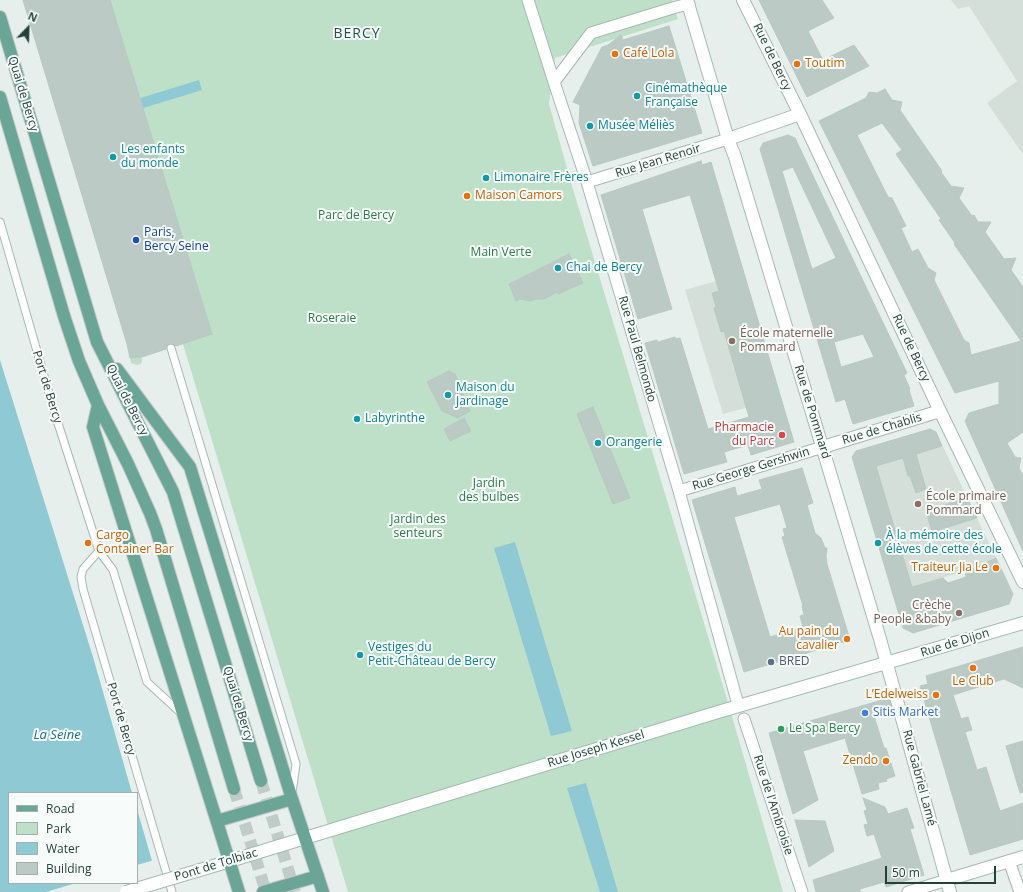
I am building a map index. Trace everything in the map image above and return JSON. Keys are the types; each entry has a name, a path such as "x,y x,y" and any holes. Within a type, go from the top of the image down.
{"main road":[{"name":"Quai de Bercy","path":"0,17 97,342 173,492 261,780"},
{"name":"Quai de Bercy","path":"0,97 64,316 98,405 144,497 152,518 234,789"},
{"path":"97,342 190,467 292,799 323,892"},
{"path":"98,405 93,428 216,821 224,862 239,892"},
{"path":"216,821 292,799"},
{"path":"263,892 318,876"}],"street":[{"name":"Rue Paul Belmondo","path":"528,0 587,182 678,491 737,701"},
{"name":"Rue de Bercy","path":"743,0 800,114 940,411 1023,582"},
{"path":"554,82 590,33 688,2 728,139 800,114"},
{"name":"Rue Jean Renoir","path":"587,182 728,139"},
{"name":"Rue de Pommard","path":"728,139 735,157 887,663"},
{"name":"Rue de Chablis","path":"823,448 940,411"},
{"name":"Rue George Gershwin","path":"678,491 823,448"},
{"name":"Rue de Dijon","path":"887,663 1023,623"},
{"name":"Rue Joseph Kessel","path":"305,837 718,712 887,663"},
{"name":"Rue Gabriel Lamé","path":"887,663 949,886"},
{"name":"Rue de l'Ambroisie","path":"744,719 802,892"},
{"name":"Pont de Tolbiac","path":"126,892 305,837"},
{"path":"908,892 949,886 1009,861 1023,857"},
{"path":"1009,861 1020,892"}],"lane":[{"name":"Port de Bercy","path":"0,222 55,414 99,551 113,570 147,682 184,716"},
{"path":"171,348 296,764 292,799"},
{"name":"Port de Bercy","path":"99,551 84,569 81,577 83,589 172,892"}],"shaded area":[{"path":"951,0 1023,0 1023,154 987,103 1017,81 969,6 958,9"},
{"name":"École maternelle Pommard","path":"744,273 768,353 766,354 768,362 770,361 778,387 776,388 771,401 723,414 685,290"},
{"name":"École primaire Pommard","path":"930,429 936,432 996,558 972,569 912,587 852,457 856,451"}],"green space":[{"name":"Parc de Bercy","path":"23,0 672,0 678,19 555,58 549,104 572,186 724,689 783,892 348,892 183,344 142,356 141,364 137,365 131,363 127,344"}],"water":[{"path":"199,80 202,90 137,110 134,100"},
{"name":"La Seine","path":"0,360 93,657 132,792 8,792 8,884 138,884 138,812 161,892 0,892"},
{"path":"515,542 572,731 551,736 494,548"},
{"path":"586,783 618,892 600,892 567,788"}],"pier":[{"path":"154,860 163,892 46,892 73,884 138,884 138,865"}],"building":[{"path":"23,0 110,0 212,334 176,346 173,343 169,343 166,346 166,349 142,357 130,358"},
{"path":"759,0 822,0 834,18 808,31 823,60 854,45 869,66 807,97"},
{"name":"Cinémathèque Française","path":"669,26 702,133 593,166 579,123 580,105 573,102 602,47 608,45 621,35 623,40"},
{"path":"885,89 892,100 902,102 900,110 951,186 964,188 959,198 972,216 974,215 978,222 991,222 985,232 1004,259 1016,258 1011,270 1023,287 1023,432 1007,443 1015,457 1021,458 1019,468 1023,476 1023,551 965,421 969,413 999,404 999,381 955,393 819,121 866,98 869,92 877,93","holes":["882,123 902,150 896,154 941,219 939,220 955,243 954,244 1021,341 971,355 969,343 964,340 934,280 936,273 928,268 918,249 912,252 901,228 906,226 892,198 888,197 857,135"]},
{"path":"788,135 795,138 907,373 904,375 910,389 909,390 914,406 853,424 845,399 836,402 760,149 763,143","holes":["793,167 836,258 812,269 782,171","863,334 874,357 841,367 834,342"]},
{"path":"701,161 702,165 711,162 794,442 751,455 748,445 724,452 727,462 684,474 645,343 657,340 658,342 675,337 676,339 680,338 708,429 749,417 724,331 721,332 714,308 716,307 712,293 719,291 690,195 642,209 672,309 638,319 601,195"},
{"name":"Chai de Bercy","path":"569,254 583,283 558,294 557,292 544,299 530,301 520,299 516,301 509,284"},
{"name":"Maison du Jardinage","path":"449,371 455,374 470,411 458,418 442,411 427,382"},
{"name":"Orangerie","path":"593,407 630,498 613,504 577,414"},
{"path":"464,418 471,431 450,441 444,429"},
{"path":"930,429 936,432 942,446 916,454 926,489 916,493 910,476 908,476 903,458 876,466 912,587 943,578 948,583 966,577 965,571 996,558 1013,594 1009,604 913,633 903,628 852,457 856,451"},
{"path":"802,468 813,503 807,505 815,533 821,538 825,548 827,548 827,564 850,640 744,672 692,500 735,487 737,496 762,489 759,480","holes":["780,504 787,528 783,529 785,536 782,537 803,606 804,615 800,616 803,627 770,637 734,517"]},
{"path":"967,498 977,518 932,532 926,511"},
{"path":"1023,647 1023,688 1004,679 953,695 961,719 968,717 972,730 965,732 977,770 986,767 1000,811 1023,803 1023,839 970,855 920,686 928,684 926,676"},
{"path":"889,698 891,706 873,713 895,776 886,779 887,781 878,783 879,789 862,794 845,738 803,751 818,800 793,814 769,733"},
{"path":"1023,741 1023,792 1020,793 1006,746"},
{"path":"863,798 885,807 888,814 907,808 914,828 910,829 924,875 886,887 884,882 860,889 860,892 816,892 813,880 882,858 874,834 867,836 864,825 868,824 864,811 867,810"},
{"path":"795,820 825,821 834,851 809,867"}],"tunnel":[{"path":"261,781 295,892"},
{"path":"234,789 266,892"}],"place":[{"name":"Café Lola","path":"615,54"},
{"name":"Toutim","path":"797,64"},
{"name":"Cinémathèque Française","path":"637,96"},
{"name":"Musée Méliès","path":"590,126"},
{"name":"Les enfants du monde","path":"113,157"},
{"name":"Limonaire Frères","path":"486,178"},
{"name":"Maison Camors","path":"467,196"},
{"name":"Paris, Bercy Seine","path":"136,240"},
{"name":"Chai de Bercy","path":"558,268"},
{"name":"École maternelle Pommard","path":"732,341"},
{"name":"Maison du Jardinage","path":"448,395"},
{"name":"Labyrinthe","path":"357,419"},
{"name":"Pharmacie du Parc","path":"782,435"},
{"name":"Orangerie","path":"598,443"},
{"name":"École primaire Pommard","path":"918,504"},
{"name":"Cargo Container Bar","path":"88,543"},
{"name":"À la mémoire des élèves de cette école","path":"878,543"},
{"name":"Traiteur Jia Le","path":"996,568"},
{"name":"Crèche People &baby","path":"959,613"},
{"name":"Au pain du cavalier","path":"847,639"},
{"name":"Vestiges du Petit-Château de Bercy","path":"360,655"},
{"name":"BRED","path":"771,662"},
{"name":"Le Club","path":"973,668"},
{"name":"L’Edelweiss","path":"936,695"},
{"name":"Sitis Market","path":"865,713"},
{"name":"Le Spa Bercy","path":"781,729"},
{"name":"Zendo","path":"886,761"}],"district":[{"name":"BERCY","path":"357,34"}],"park label":[{"name":"Main Verte","path":"501,253"},
{"name":"Roseraie","path":"332,319"},
{"name":"Jardin des bulbes","path":"489,491"},
{"name":"Jardin des senteurs","path":"418,527"}]}
